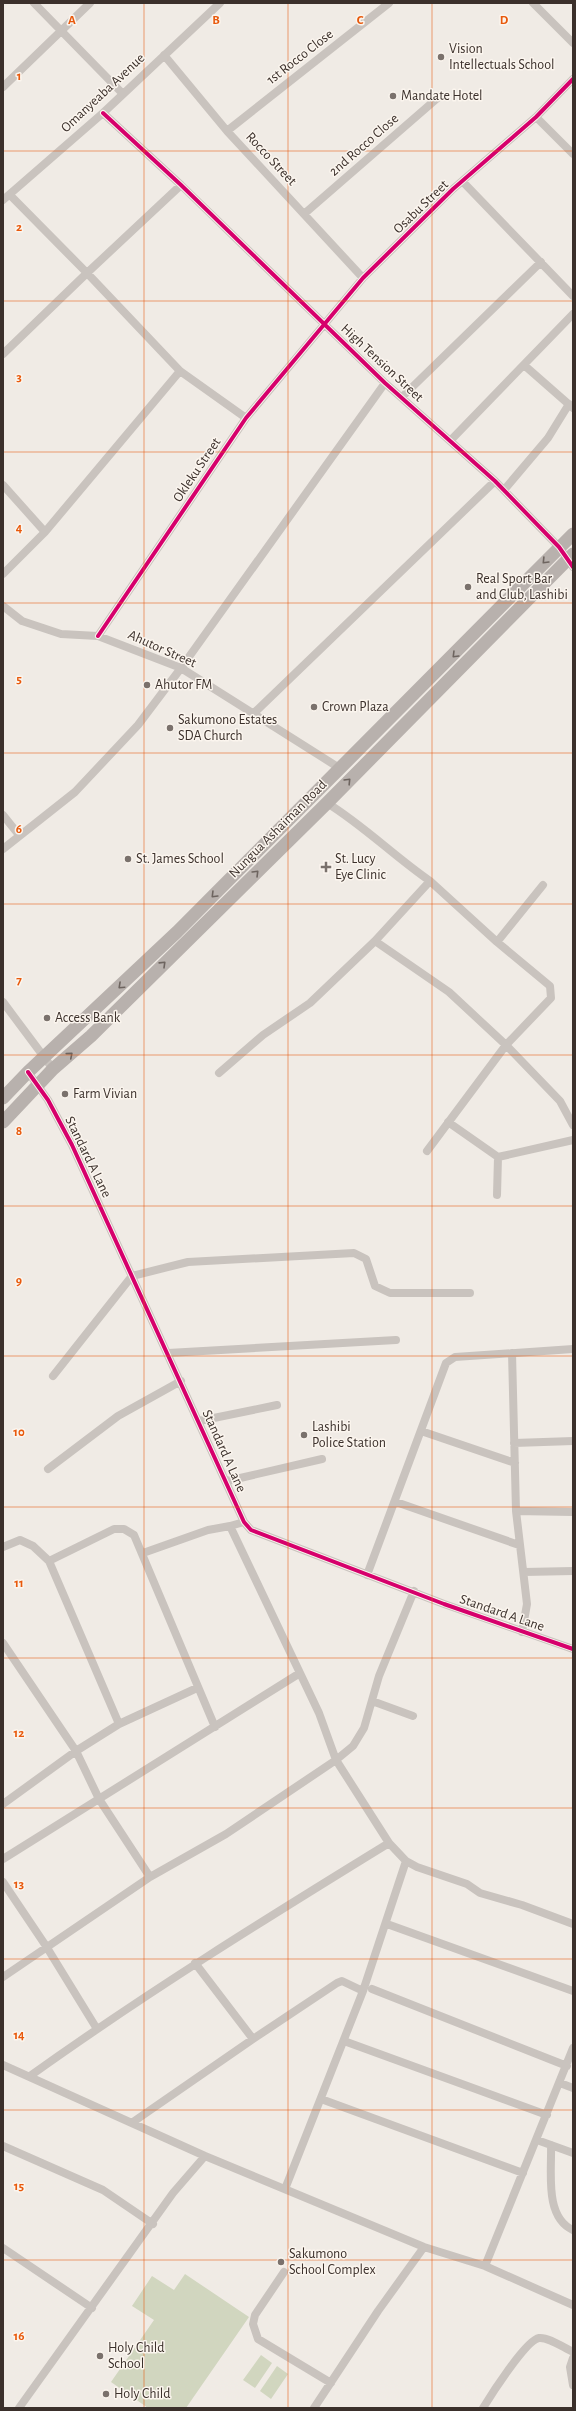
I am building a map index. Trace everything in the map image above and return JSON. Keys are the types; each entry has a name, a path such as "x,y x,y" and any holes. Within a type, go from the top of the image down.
{"main road":[{"name":"Nungua Ashaiman Road","path":"3,1098 28,1072 132,976 465,645 573,534"},
{"name":"Nungua Ashaiman Road","path":"3,1122 53,1069 91,1036 571,560"}],"street":[{"path":"34,3 122,93"},
{"path":"3,87 90,3"},
{"name":"Omanyeaba Avenue","path":"3,200 102,113 220,3"},
{"name":"1st Rocco Close","path":"227,132 389,3"},
{"path":"533,3 573,43"},
{"name":"Rocco Street","path":"164,55 227,132 363,278"},
{"name":"Osabu Street","path":"325,324 363,278 463,182 536,117 573,79"},
{"name":"2nd Rocco Close","path":"304,214 441,95"},
{"name":"High Tension Street","path":"102,113 181,185 385,383 495,481 571,560"},
{"path":"536,117 573,154"},
{"path":"463,182 573,296"},
{"path":"3,354 181,185"},
{"path":"10,195 180,371 246,418"},
{"path":"402,397 541,262"},
{"path":"450,441 573,314"},
{"name":"Okleku Street","path":"98,636 246,418 325,324"},
{"path":"504,490 548,438 571,406 524,365"},
{"path":"3,574 45,532 180,371"},
{"path":"3,849 75,792 138,725 181,668 385,383"},
{"path":"253,714 495,481"},
{"path":"3,484 45,532"},
{"name":"Ahutor Street","path":"3,606 22,621 61,634 98,636 181,668 340,769"},
{"path":"327,803 345,814 403,862 430,881 497,942 550,986 552,992 551,998 506,1045 426,1151"},
{"path":"3,815 19,835"},
{"path":"219,1073 263,1035 310,1003 375,941 430,881"},
{"path":"497,942 543,885"},
{"path":"375,941 449,992 506,1045 560,1101 573,1125"},
{"path":"3,1002 43,1058 53,1069"},
{"name":"Standard A Lane","path":"28,1072 38,1084 72,1145 181,1381 244,1522 251,1530 367,1575 522,1632 573,1649"},
{"path":"448,1122 498,1157 573,1140"},
{"path":"497,1195 498,1157"},
{"path":"53,1376 132,1276 188,1262 354,1253 366,1259 375,1286 380,1290 390,1292 470,1293"},
{"path":"168,1353 396,1340"},
{"path":"367,1575 396,1502 446,1363 450,1359 573,1349"},
{"path":"512,1353 516,1511 527,1604 522,1632"},
{"path":"48,1469 118,1416 181,1381"},
{"path":"199,1421 277,1406"},
{"path":"421,1431 515,1463"},
{"path":"514,1443 573,1441"},
{"path":"226,1481 322,1459"},
{"path":"396,1502 519,1546"},
{"path":"516,1511 573,1512"},
{"path":"143,1553 215,1528 244,1522"},
{"path":"230,1526 319,1713 336,1760 389,1843 406,1861 417,1867 467,1884 480,1893 522,1905 573,1924"},
{"path":"49,1561 114,1529 124,1529 134,1535 143,1553 197,1688 215,1727"},
{"path":"3,1546 20,1540 33,1546 49,1561 119,1724"},
{"path":"524,1572 573,1571"},
{"path":"3,1977 46,1946 150,1877 226,1834 336,1760 353,1746 364,1728 379,1676 414,1592"},
{"path":"3,1643 76,1751 99,1799 150,1877"},
{"path":"3,1859 300,1673"},
{"path":"3,1804 76,1751 119,1724 197,1688"},
{"path":"372,1701 413,1716"},
{"path":"30,2076 97,2028 195,1963 389,1843"},
{"path":"285,2189 344,2041 367,1990 406,1861"},
{"path":"3,1882 46,1946 97,2028"},
{"path":"387,1924 573,1991"},
{"path":"195,1963 253,2039"},
{"path":"133,2122 253,2039 342,1981 567,2066"},
{"path":"344,2041 547,2115"},
{"path":"485,2266 573,2048"},
{"path":"3,2064 205,2156 424,2247 485,2266 573,2305"},
{"path":"560,2083 573,2088"},
{"path":"321,2099 523,2173"},
{"path":"537,2140 573,2153"},
{"path":"551,2145 552,2195 554,2207 560,2219 567,2227 573,2230"},
{"path":"3,2146 103,2190 153,2224"},
{"path":"19,2408 174,2193 205,2156"},
{"path":"314,2408 378,2311 424,2247"},
{"path":"3,2248 92,2308"},
{"path":"284,2272 255,2315 254,2331 258,2339 331,2383"},
{"path":"483,2408 510,2368 532,2341 538,2338 545,2339 573,2352"},
{"path":"573,2358 570,2367 573,2385"}],"green space":[{"path":"185,2274 249,2317 186,2408 148,2408 111,2382 154,2320 132,2306 152,2276 174,2290"},
{"path":"261,2355 272,2363 255,2388 243,2380"},
{"path":"277,2366 288,2374 271,2399 260,2391"}],"cycle path":[{"path":"98,636 246,418 363,278 453,189 536,117 573,79"},
{"path":"103,113 181,185 385,383 495,481 559,547 573,567"},
{"path":"28,1072 48,1100 72,1145 244,1522 251,1530 444,1604 573,1649"}],"place":[{"name":"Vision Intellectuals School","path":"441,57"},
{"name":"Mandate Hotel","path":"393,96"},
{"name":"Real Sport Bar and Club, Lashibi","path":"468,587"},
{"name":"Ahutor FM","path":"147,685"},
{"name":"Crown Plaza","path":"314,707"},
{"name":"Sakumono Estates SDA Church","path":"170,728"},
{"name":"St. James School","path":"128,859"},
{"name":"St. Lucy Eye Clinic","path":"326,867"},
{"name":"Access Bank","path":"47,1018"},
{"name":"Farm Vivian","path":"65,1094"},
{"name":"Lashibi Police Station","path":"304,1435"},
{"name":"Sakumono School Complex","path":"281,2262"},
{"name":"Holy Child School","path":"100,2356"},
{"name":"Holy Child","path":"106,2394"}]}
